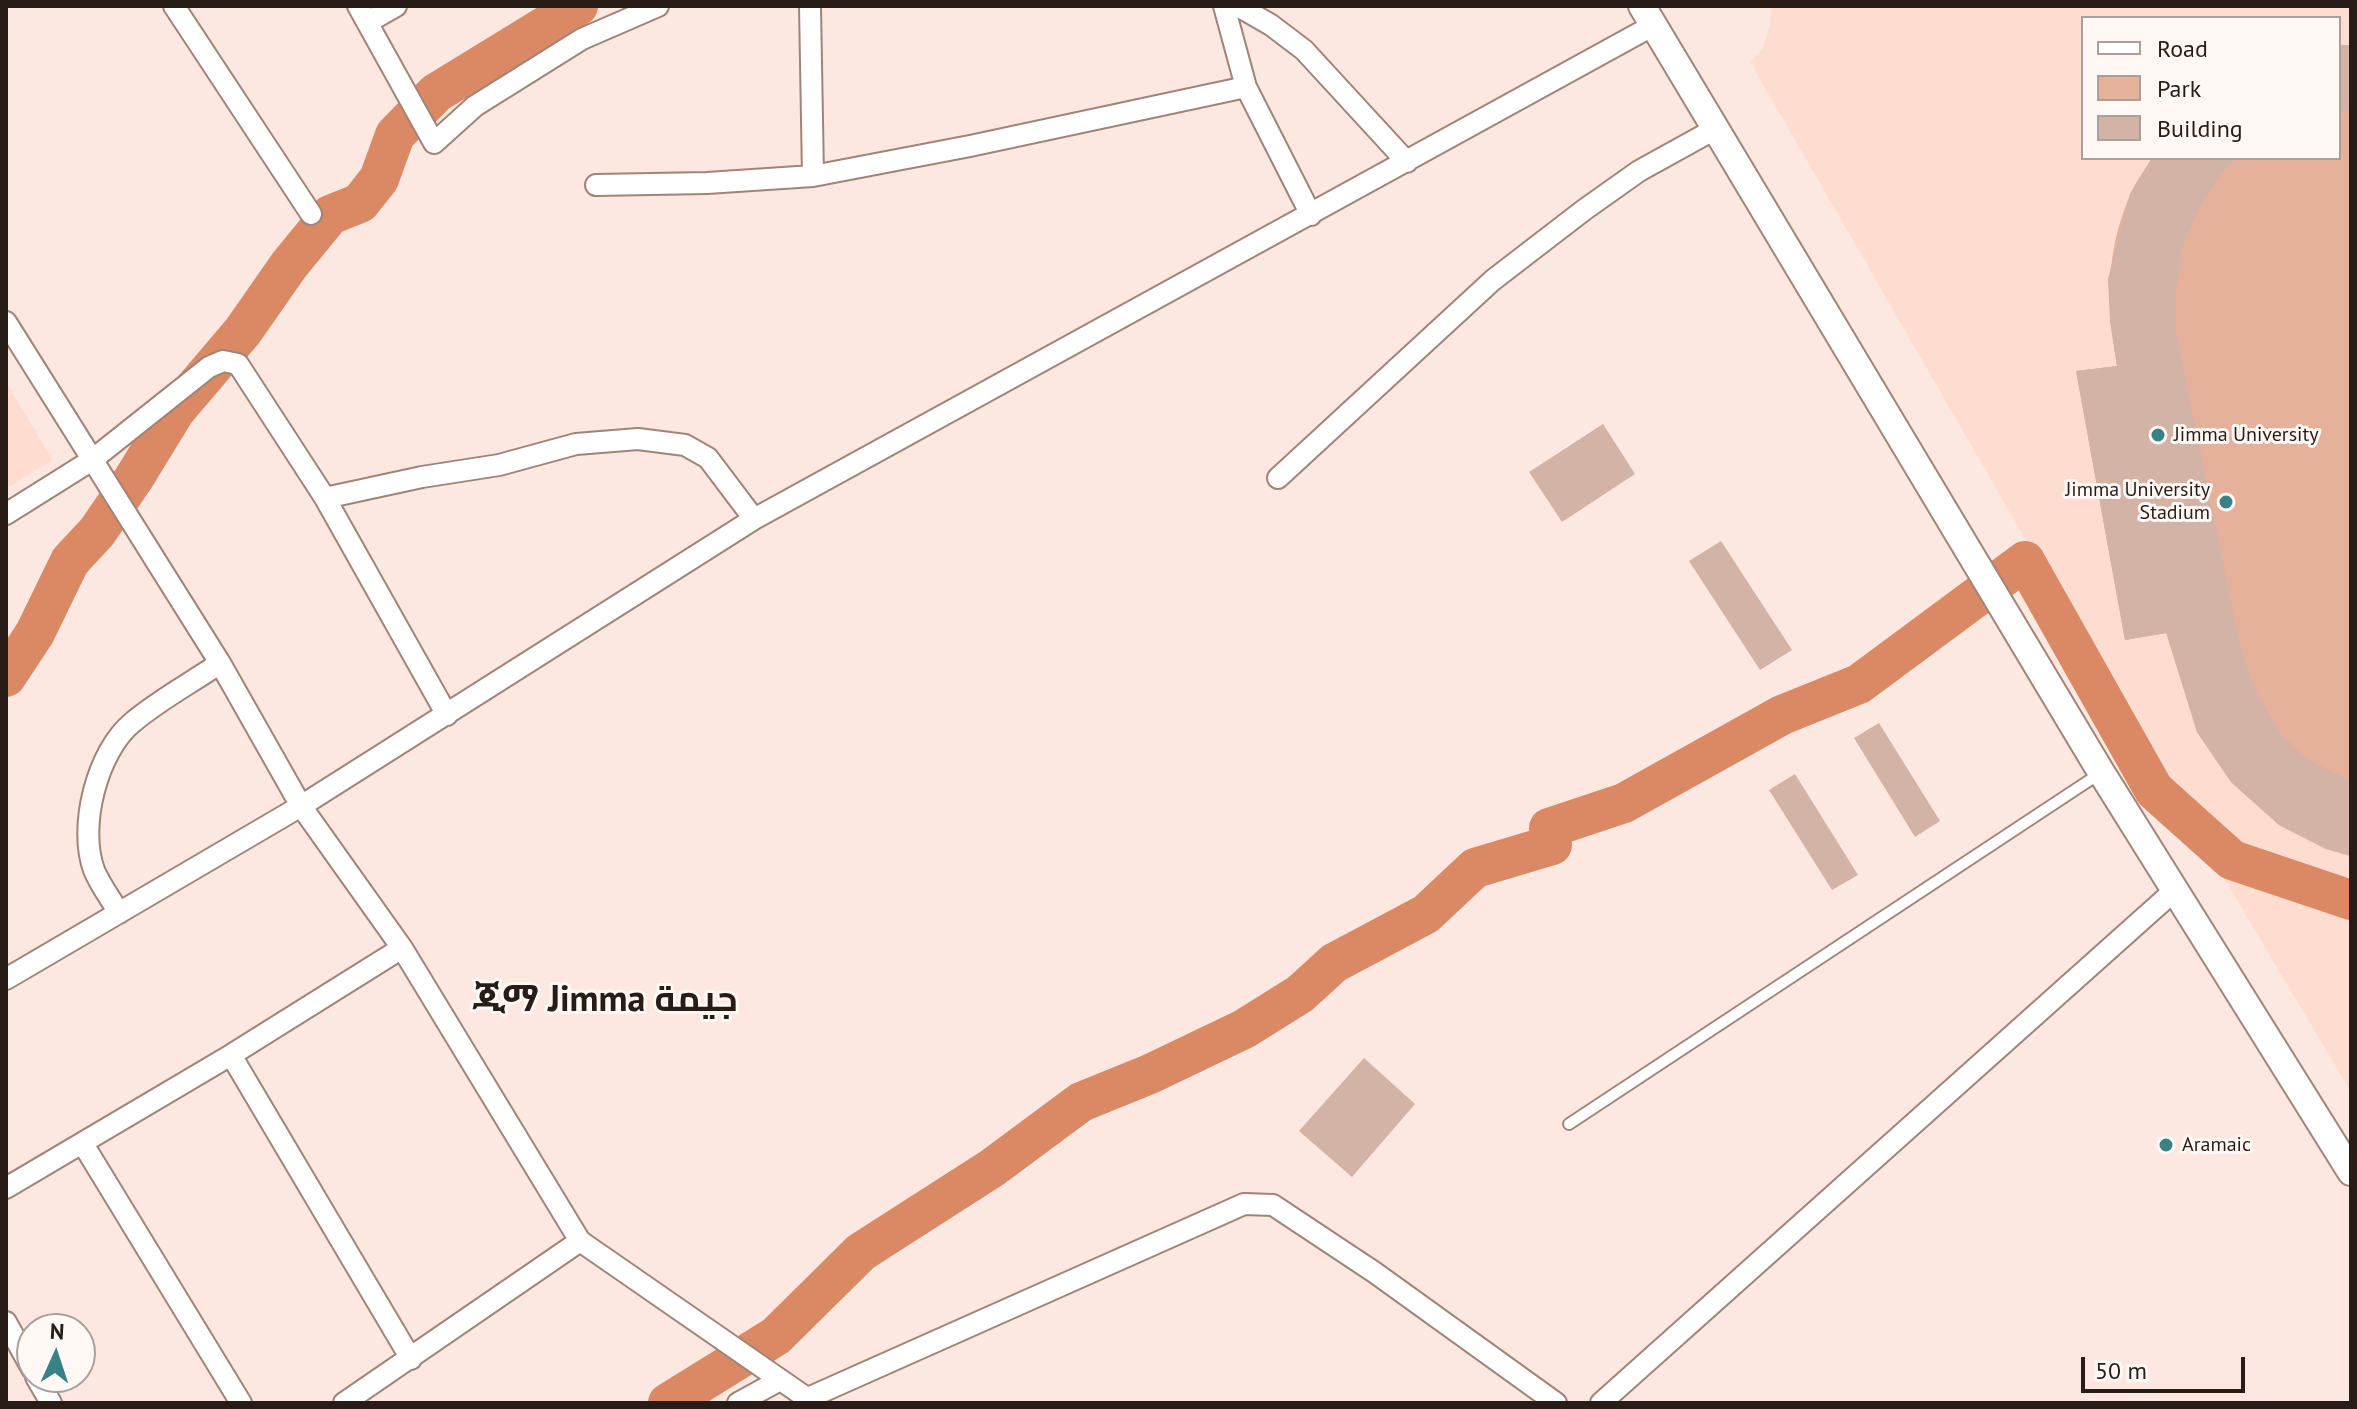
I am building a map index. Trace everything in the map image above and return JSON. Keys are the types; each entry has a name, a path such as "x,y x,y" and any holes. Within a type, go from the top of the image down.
{"street":[{"path":"174,6 311,214"},
{"path":"396,6 363,14 434,143 475,106 582,39 658,6"},
{"path":"810,6 813,176"},
{"path":"1224,6 1246,87 1311,215"},
{"path":"1238,6 1271,25 1304,50 1407,162"},
{"path":"6,979 301,806 754,519 1407,162 1647,16 2101,772 2351,1172"},
{"path":"596,185 707,183 813,176 1246,87"},
{"path":"1278,478 1493,280 1639,171 1715,129"},
{"path":"6,322 220,663 301,806 402,948 580,1241 810,1401 1244,1204 1273,1205 1556,1403"},
{"path":"6,514 92,460 216,364 238,364 325,498 447,715"},
{"path":"325,498 422,477 499,465 576,444 638,439 685,445 708,458 754,519"},
{"path":"119,913 94,871 88,845 88,814 102,769 118,738 131,723 220,663"},
{"path":"1601,1403 2174,891"},
{"path":"6,1188 231,1055 402,948"},
{"path":"231,1055 411,1359"},
{"path":"83,1144 241,1403"},
{"path":"344,1403 580,1241"},
{"path":"6,1322 16,1340"},
{"path":"738,1403 780,1380"}],"lane":[{"path":"1569,1124 2101,772"}],"shaded area":[{"name":"Jimma University","path":"1771,6 2351,6 2351,1092 2125,712 1750,62 1763,48 1770,25"},
{"path":"6,382 53,460 6,489"}],"green space":[{"name":"Jimma University Stadium","path":"2351,45 2351,856 2326,849 2279,825 2231,782 2197,732 2166,633 2125,640 2076,371 2117,366 2110,300 2112,259 2130,195 2151,160 2341,160 2341,46"}],"building":[{"path":"2341,45 2351,45 2351,110 2341,112"},
{"path":"2151,160 2235,160 2222,173 2198,210 2182,249 2176,290 2176,331 2239,641 2253,687 2280,733 2307,759 2351,781 2351,856 2326,849 2279,825 2231,782 2197,732 2167,633 2125,640 2076,371 2117,366 2110,322 2108,279 2130,194"},
{"path":"1603,424 1635,474 1562,522 1529,472"},
{"path":"1721,541 1792,650 1760,670 1689,561"},
{"path":"1879,723 1940,821 1915,837 1854,738"},
{"path":"1795,774 1858,875 1832,890 1769,790"},
{"path":"1364,1058 1415,1104 1352,1177 1299,1131"}],"waterway":[{"path":"6,677 35,633 70,561 97,532 175,411 243,331 289,265 330,215 360,203 379,179 395,135 436,93 578,6"},
{"path":"668,1403 776,1336 861,1252 992,1168 1081,1102 1150,1074 1244,1029 1300,994 1334,963 1426,914 1475,868 1552,845 1549,828 1624,803 1782,715 1859,684 2025,561 2154,790 2232,860 2351,900"}],"place":[{"name":"Jimma University","path":"2158,435"},
{"name":"Jimma University Stadium","path":"2226,502"},
{"name":"Aramaic","path":"2166,1145"}],"district":[{"name":"ጂማ Jimma جيمة","path":"605,1001"}]}
